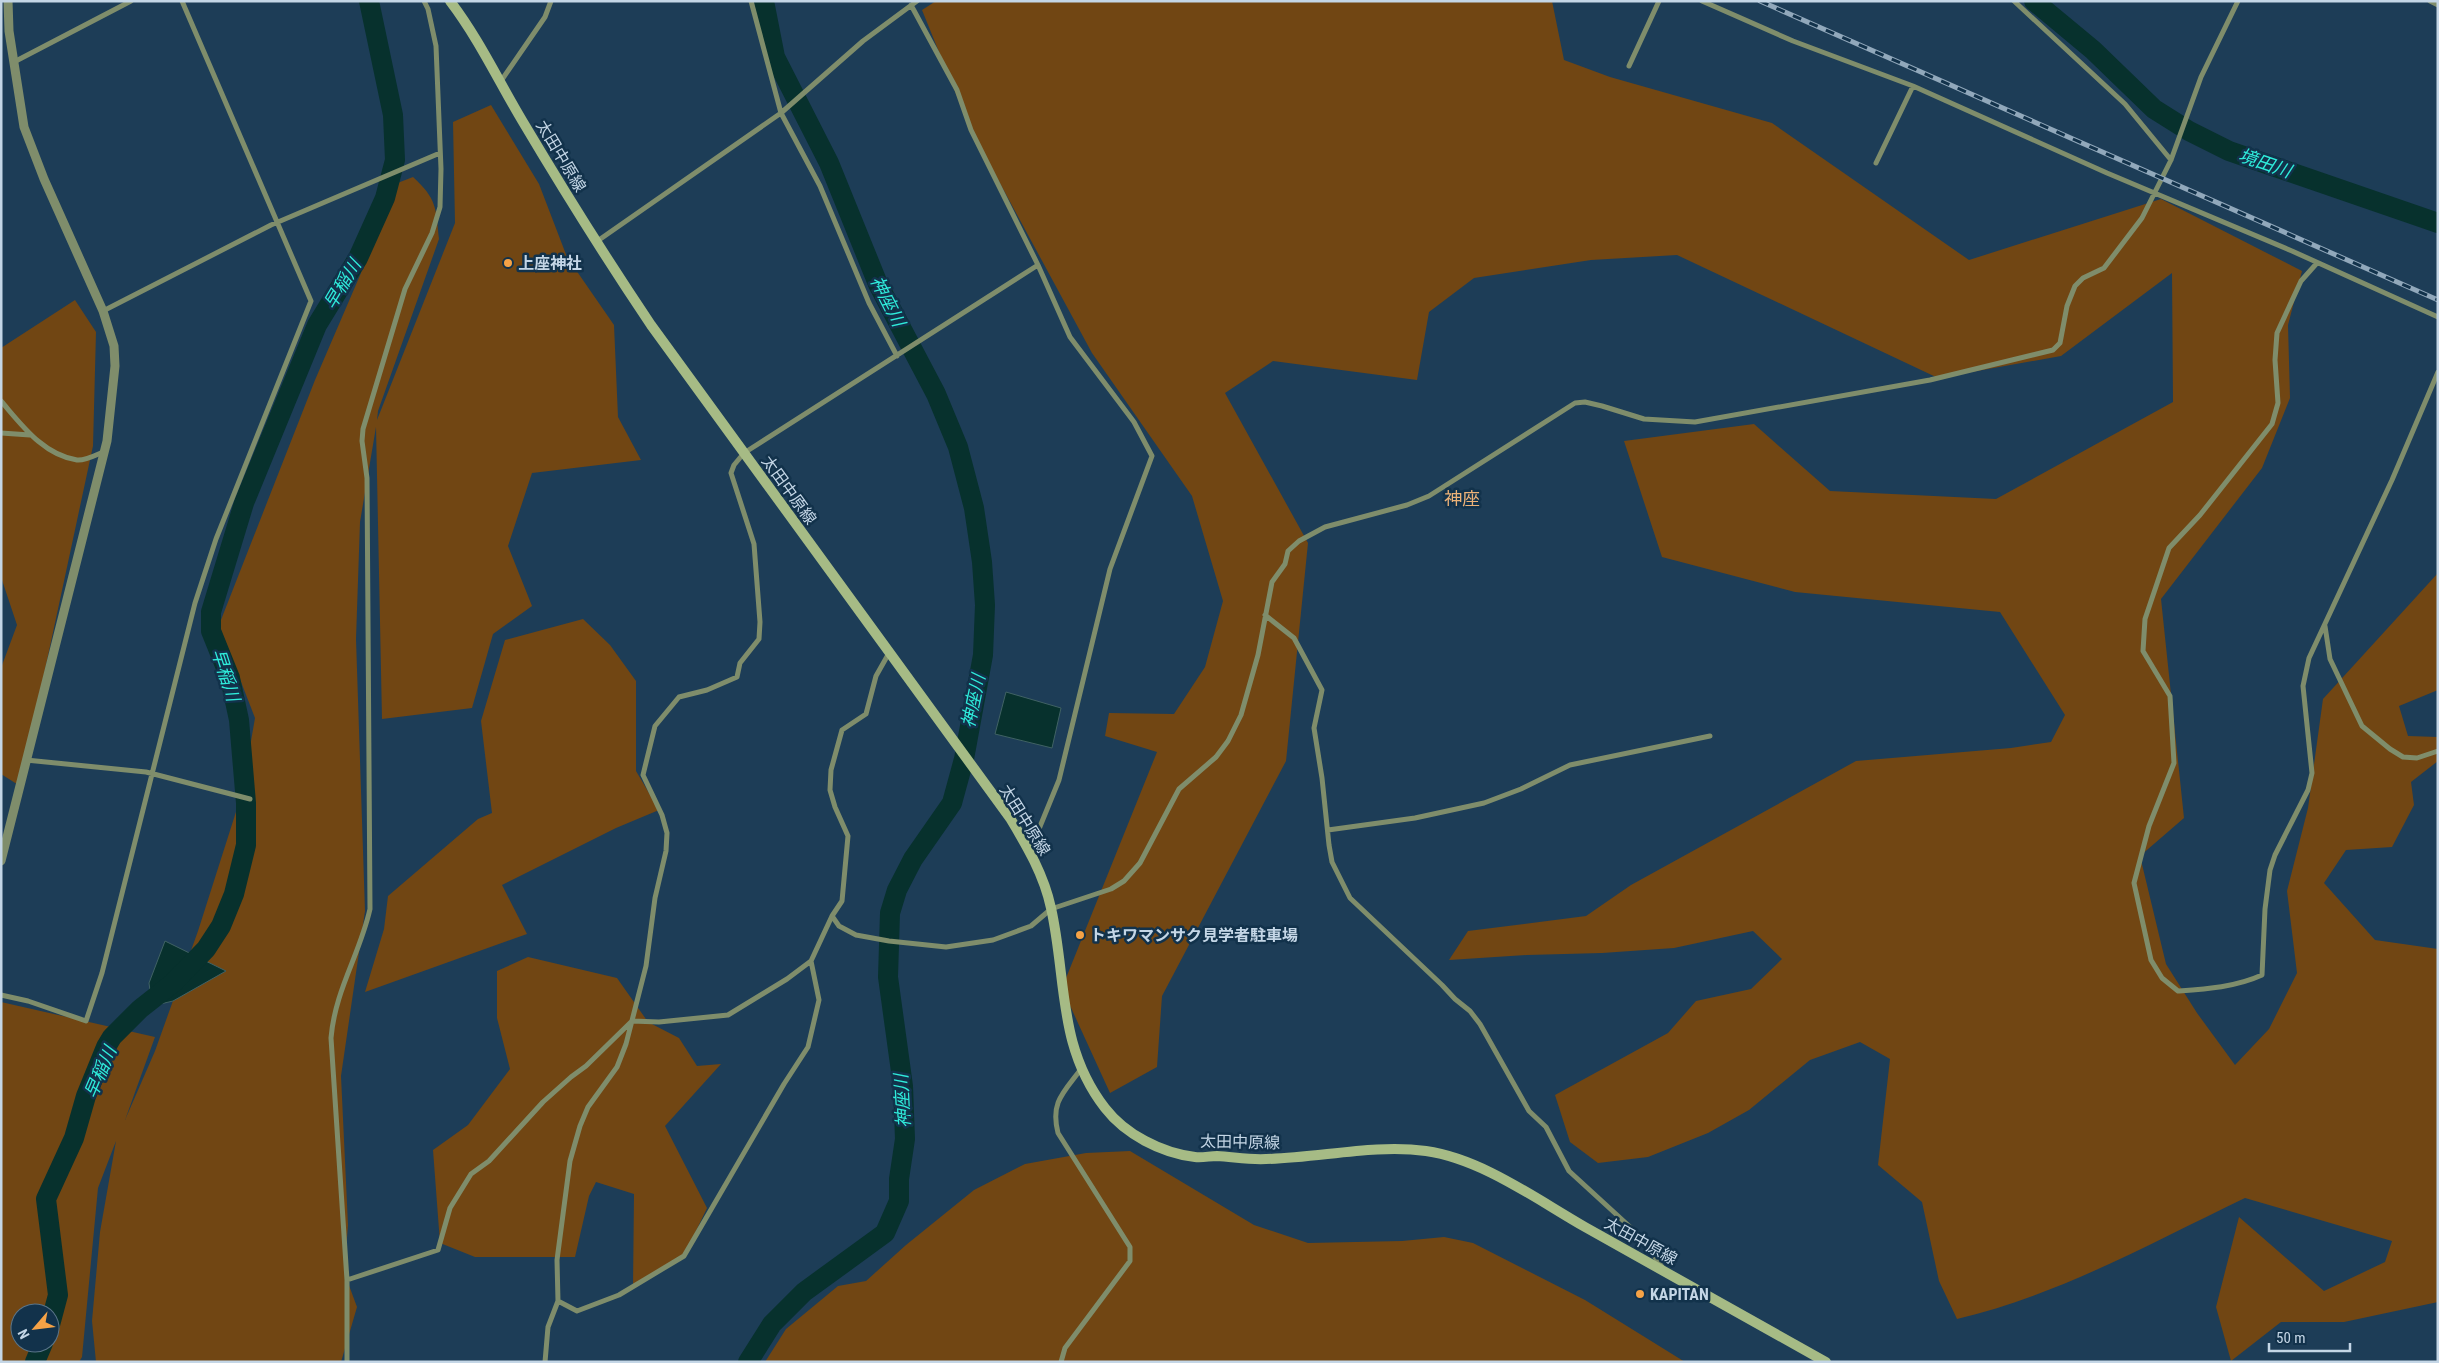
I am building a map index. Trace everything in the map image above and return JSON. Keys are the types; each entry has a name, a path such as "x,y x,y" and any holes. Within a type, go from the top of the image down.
{"main road":[{"name":"太田中原線","path":"450,1 501,81 521,119 596,242 651,325 1010,818 1030,852 1046,891 1051,909 1067,1028 1082,1069 1106,1109 1124,1128 1153,1145 1195,1157 1243,1159 1396,1150 1452,1156 1479,1167 1826,1362"}],"street":[{"path":"1,861 108,432 115,366 114,346 103,310 44,179 24,127 9,31 8,1"},
{"path":"14,62 131,1"},
{"path":"1,995 28,1001 86,1021 102,973 195,603 216,538 311,301 182,1"},
{"path":"347,1362 347,1280 331,1038 336,1006 366,929 370,909 367,478 362,441 363,429 405,289 432,233 440,206 436,46 428,9 424,1"},
{"path":"501,81 545,17 551,1"},
{"path":"751,1 781,113 820,186 869,302 896,356"},
{"path":"596,242 781,113 863,41 917,1"},
{"path":"1629,66 1658,1"},
{"path":"1702,1 1793,42 1913,86 2438,317"},
{"path":"2014,1 2125,104 2171,160"},
{"path":"832,916 839,926 856,934 889,942 946,947 993,940 1031,926 1051,909 1111,889 1124,881 1140,863 1179,789 1216,757 1228,741 1241,715 1258,655 1272,582 1284,564 1288,550 1299,541 1325,527 1407,505 1429,496 1575,403 1585,402 1644,419 1694,422 1930,380 2053,350 2060,344 2067,306 2075,286 2082,278 2104,268 2142,218 2155,194 2171,160 2201,77 2238,1"},
{"path":"2430,1 2438,5"},
{"path":"912,5 957,90 970,130 1038,265 1070,337 1134,422 1152,456 1110,569 1059,780 1030,852"},
{"path":"1876,163 1913,86"},
{"path":"103,310 277,223 440,154"},
{"path":"2317,263 2301,281 2277,333 2275,360 2278,403 2272,424 2200,515 2168,548 2145,619 2143,651 2170,696 2174,763 2150,826 2134,883 2151,960 2162,978 2178,991 2206,990 2247,982 2262,975 2265,909 2270,870 2275,855 2308,790 2310,781 2310,754 2303,686 2309,658 2392,480 2438,372"},
{"path":"545,1362 548,1327 558,1301 557,1260 570,1161 588,1107 616,1067 632,1021 646,966 655,898 666,851 667,833 662,815 643,774 655,726 679,697 707,690 737,677 740,663 759,639 759,594 754,544 730,473 744,453 1038,265"},
{"path":"1,400 30,435 56,453 78,460 103,452"},
{"path":"1,433 30,435"},
{"path":"1265,615 1294,638 1322,690 1314,728 1332,862 1350,898 1470,1012 1480,1024 1529,1111 1546,1127 1569,1171 1641,1237 1664,1271"},
{"path":"2325,626 2330,659 2362,726 2403,757 2417,758 2438,750"},
{"path":"347,1280 438,1250 450,1208 471,1174 489,1161 543,1102 598,1055 632,1021 659,1022 728,1015 811,961 832,916 842,900 848,836 835,807 830,790 831,770 842,730 866,714 876,676 890,653"},
{"path":"1328,830 1415,818 1484,803 1521,789 1570,765 1710,736"},
{"path":"26,760 146,772 250,799"},
{"path":"558,1301 577,1310 619,1296 684,1256 784,1084 808,1047 819,1000 811,961"},
{"path":"1061,1362 1065,1348 1130,1261 1130,1246 1058,1133 1054,1118 1056,1102 1082,1069"}],"shaded area":[{"path":"936,1 1552,1 1564,60 1610,77 1772,123 1969,260 2161,199 2302,271 2288,325 2290,398 2262,468 2161,599 2184,818 2140,856 2166,964 2197,1013 2235,1065 2269,1029 2297,973 2287,891 2308,808 2323,699 2438,573 2438,690 2399,706 2408,736 2438,737 2438,761 2411,782 2414,805 2392,847 2346,850 2324,883 2375,940 2438,949 2438,1302 2344,1322 2281,1322 2231,1361 2216,1307 2239,1217 2324,1291 2385,1262 2392,1241 2245,1198 2139,1250 2068,1282 1995,1309 1957,1319 1939,1281 1922,1202 1878,1165 1890,1059 1860,1042 1810,1060 1749,1110 1708,1133 1648,1157 1598,1163 1570,1142 1555,1095 1668,1033 1696,1001 1751,989 1782,959 1753,931 1674,948 1449,960 1468,931 1586,916 1631,885 1856,761 2011,748 2051,742 2065,715 2000,612 1795,592 1662,557 1624,441 1754,424 1830,491 1996,499 2173,402 2172,273 2061,356 1938,378 1677,255 1591,260 1474,278 1429,312 1417,380 1273,361 1225,393 1308,543 1286,761 1162,996 1157,1067 1110,1093 1062,988 1157,752 1105,736 1109,713 1174,714 1205,667 1223,601 1192,496 1092,353 969,126 922,10"},
{"path":"491,105 539,184 567,257 614,325 618,417 641,460 532,473 508,546 532,606 493,634 472,708 382,719 376,427 360,522 356,639 365,911 341,1076 348,1225 345,1264 347,1280 357,1307 341,1362 96,1362 92,1321 100,1232 116,1141 98,1188 82,1357 79,1362 1,1362 1,1002 155,1037 125,1120 155,1051 198,931 242,793 255,718 219,625 315,380 361,273 382,189 413,177 427,192 434,205 439,239 378,411 377,420 455,223 453,122"},
{"path":"75,300 96,332 93,446 20,786 1,774 1,668 17,625 1,577 1,348"},
{"path":"583,619 610,645 636,681 636,771 659,810 616,828 502,885 527,934 365,992 384,929 388,896 478,819 492,813 481,721 505,640"},
{"path":"1006,692 1061,708 1052,748 995,734"},
{"path":"165,941 226,971 173,1001 152,1006 149,983"},
{"path":"528,957 617,978 648,1022 679,1038 697,1066 721,1064 665,1126 707,1208 684,1256 633,1287 634,1194 596,1182 589,1196 575,1257 475,1257 440,1243 433,1150 468,1125 510,1069 497,1018 497,971"},
{"path":"1130,1151 1254,1225 1308,1243 1402,1241 1444,1237 1473,1243 1585,1300 1685,1362 765,1362 786,1329 838,1286 866,1281 906,1245 974,1190 1025,1164 1086,1153"}],"waterway":[{"name":"早稲川","path":"56,1303 58,1295 46,1199 74,1138 86,1096 106,1047 112,1037 140,1009 173,983 206,949 221,926 234,894 246,845 246,803 239,720 230,678 211,631 211,612 244,503 317,325 358,258 385,198 395,160 393,115 369,1"},
{"name":"神座川","path":"748,1362 772,1324 804,1292 885,1233 899,1201 899,1179 905,1139 903,1086 888,977 890,913 897,890 913,859 952,803 964,759 983,655 985,605 982,562 974,508 958,447 936,394 878,284 829,163 775,57 764,1"},
{"name":"境田川","path":"2034,1 2093,50 2154,109 2189,131 2229,151 2438,223"},
{"name":"早稲川","path":"35,1362 39,1353"}],"railway":[{"path":"1760,1 2438,300"}],"place":[{"name":"上座神社","path":"508,263"},
{"name":"トキワマンサク見学者駐車場","path":"1080,935"},
{"name":"KAPITAN","path":"1640,1294"}],"district":[{"name":"神座","path":"1462,498"}]}
